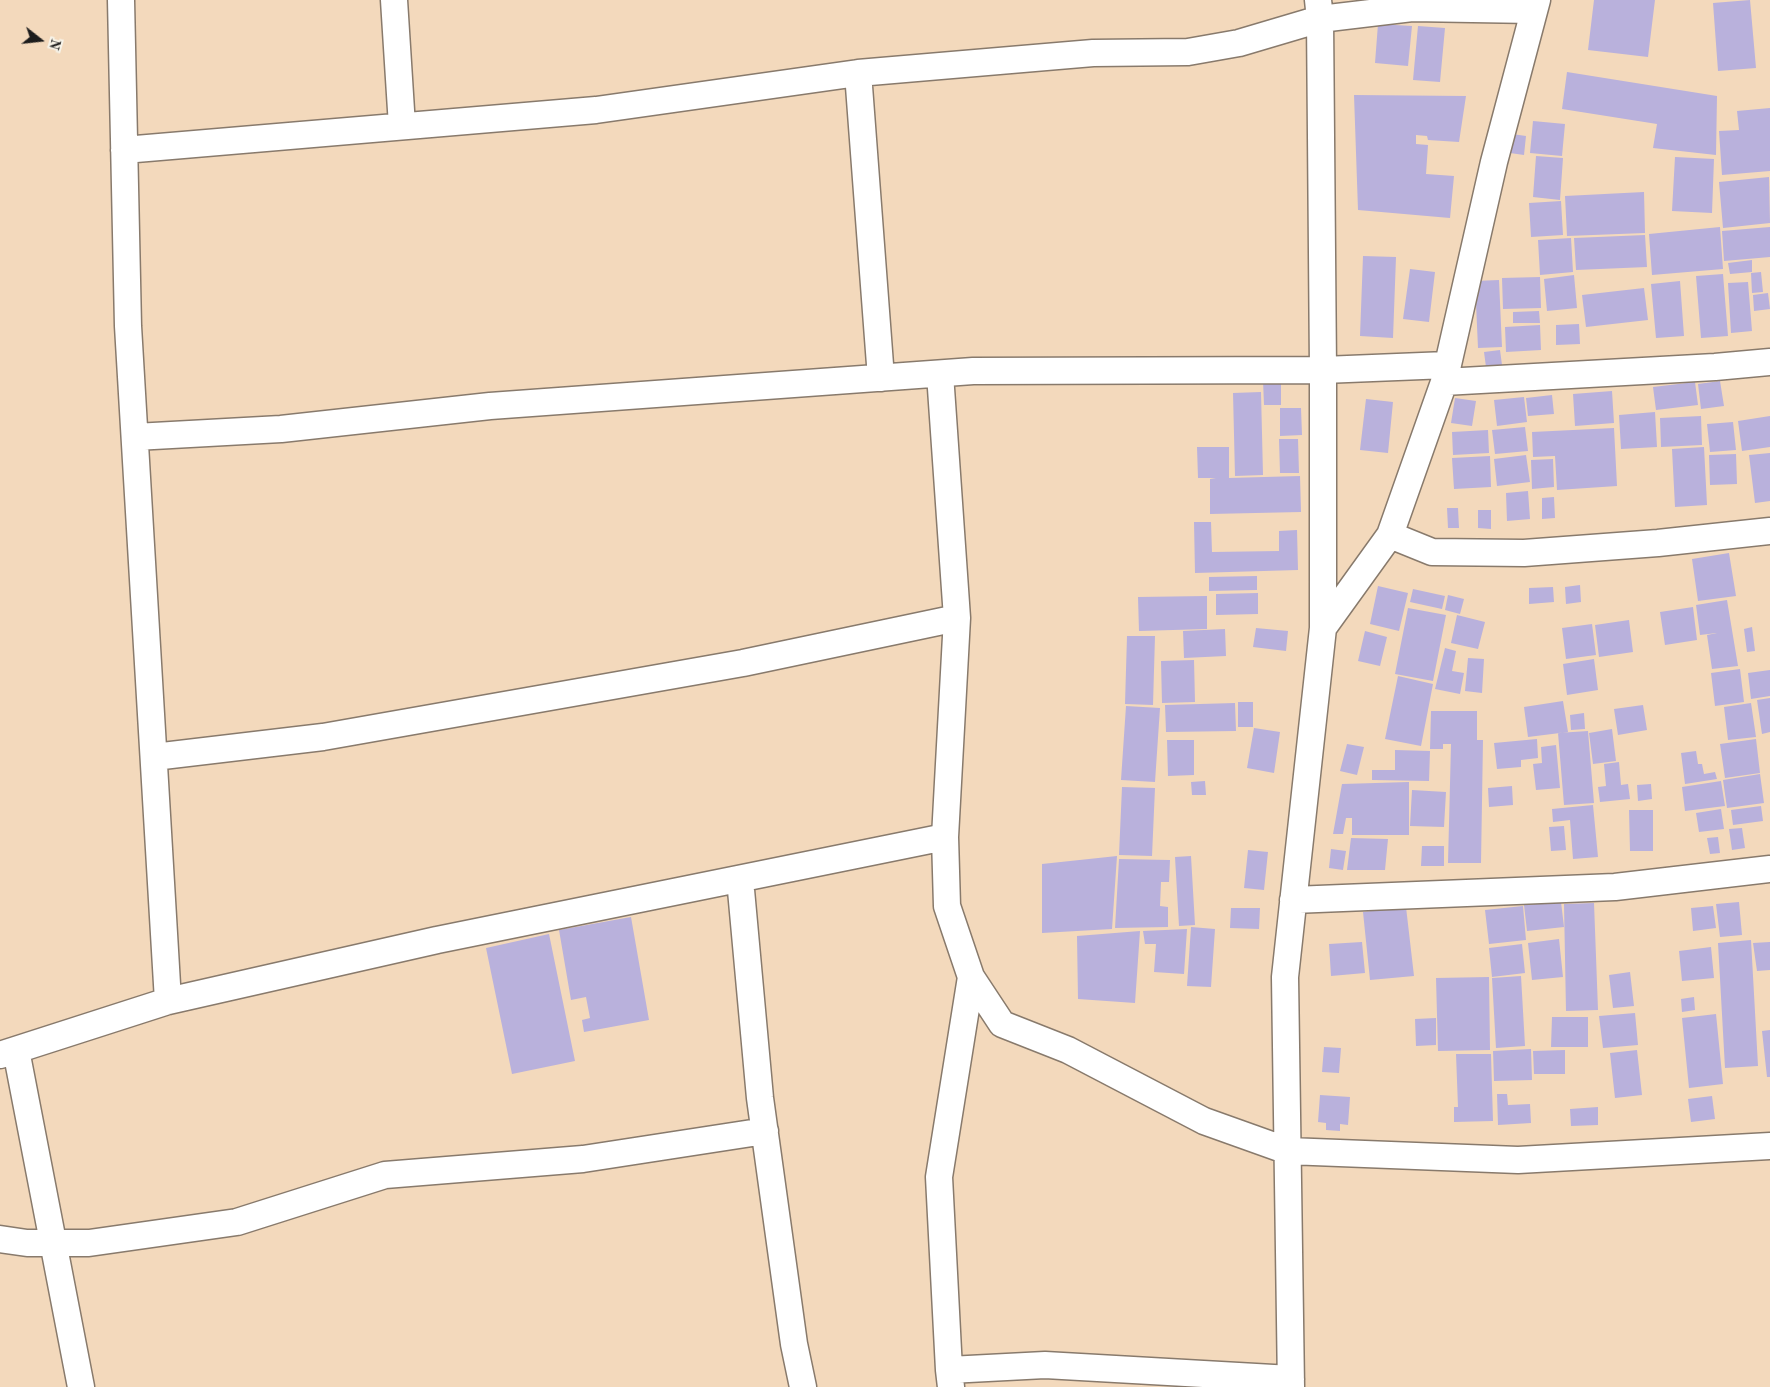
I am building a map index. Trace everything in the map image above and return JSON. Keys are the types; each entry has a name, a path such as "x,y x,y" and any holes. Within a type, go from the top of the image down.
{"street":[{"path":"121,0 128,326 168,1001"},
{"path":"394,0 402,126"},
{"path":"124,150 596,110 858,73 1093,53 1188,52 1239,43 1319,10 1535,5 1494,162 1446,373 1390,535 1323,628"},
{"path":"971,977 939,1177 950,1378 1045,1365 1291,1383 1285,977 1323,628 1323,370 1319,10"},
{"path":"858,73 881,378"},
{"path":"135,437 281,428 490,406 983,371 1323,370 1446,373 1715,367 1770,362"},
{"path":"940,374 957,618 945,837 947,906 971,977 1002,1024 1068,1050 1204,1121 1288,1152 1518,1160 1770,1146"},
{"path":"1390,535 1432,552 1524,553 1658,543 1770,531"},
{"path":"154,756 324,737 743,663 957,618"},
{"path":"81,1387 53,1243 8,1052 168,1001 437,940 945,837"},
{"path":"1293,900 1615,887 1770,869"},
{"path":"740,878 764,1131 794,1344 803,1387"},
{"path":"0,1239 28,1243 89,1243 237,1222 385,1175 583,1159 764,1131"}],"building":[{"path":"1594,0 1655,0 1648,57 1588,50"},
{"path":"1750,0 1756,68 1718,71 1713,3"},
{"path":"1378,24 1412,26 1408,66 1375,63"},
{"path":"1418,26 1445,28 1440,82 1413,80"},
{"path":"1567,72 1717,96 1716,155 1653,148 1657,124 1562,109"},
{"path":"1354,95 1466,96 1459,142 1428,140 1427,136 1416,135 1416,144 1428,145 1426,174 1454,176 1450,218 1358,210"},
{"path":"1770,108 1770,171 1722,175 1719,131 1739,130 1737,111"},
{"path":"1533,121 1565,124 1562,156 1530,153"},
{"path":"1512,134 1526,136 1524,155 1510,153"},
{"path":"1536,156 1563,158 1560,200 1533,197"},
{"path":"1675,157 1714,159 1712,213 1672,211"},
{"path":"1769,177 1770,223 1723,228 1719,182"},
{"path":"1644,192 1645,233 1567,236 1565,196"},
{"path":"1561,201 1563,235 1531,237 1529,203"},
{"path":"1720,227 1723,269 1652,275 1649,234"},
{"path":"1770,227 1770,257 1724,261 1722,231"},
{"path":"1645,235 1647,267 1576,270 1574,238"},
{"path":"1571,238 1573,272 1540,275 1538,240"},
{"path":"1363,256 1396,257 1393,338 1360,336"},
{"path":"1752,260 1752,272 1730,274 1728,263"},
{"path":"1410,269 1435,272 1429,322 1403,319"},
{"path":"1761,272 1763,292 1752,293 1751,273"},
{"path":"1723,274 1728,336 1701,338 1696,276"},
{"path":"1574,275 1577,308 1547,311 1544,279"},
{"path":"1540,277 1541,308 1503,309 1502,278"},
{"path":"1499,280 1502,347 1478,348 1475,281"},
{"path":"1680,281 1684,336 1656,338 1651,284"},
{"path":"1748,282 1752,331 1731,333 1728,283"},
{"path":"1644,288 1648,320 1586,327 1582,295"},
{"path":"1768,293 1770,309 1754,311 1753,295"},
{"path":"1539,311 1540,323 1513,323 1513,312"},
{"path":"1579,324 1580,344 1556,345 1556,325"},
{"path":"1540,325 1541,350 1506,352 1505,327"},
{"path":"1500,350 1502,365 1486,367 1484,352"},
{"path":"1281,379 1281,405 1264,405 1263,380"},
{"path":"1720,381 1724,406 1701,409 1698,384"},
{"path":"1695,382 1698,405 1656,410 1653,387"},
{"path":"1612,391 1614,423 1575,426 1573,394"},
{"path":"1261,392 1263,475 1235,476 1233,393"},
{"path":"1552,395 1554,414 1528,416 1526,398"},
{"path":"1524,397 1527,422 1497,426 1494,400"},
{"path":"1455,398 1476,401 1472,426 1451,423"},
{"path":"1366,399 1393,402 1388,453 1360,450"},
{"path":"1280,408 1301,408 1302,435 1280,436"},
{"path":"1655,412 1657,447 1621,449 1619,415"},
{"path":"1701,416 1702,445 1661,447 1660,418"},
{"path":"1770,416 1770,447 1742,451 1738,421"},
{"path":"1733,422 1736,450 1710,452 1707,424"},
{"path":"1525,427 1528,451 1495,454 1492,430"},
{"path":"1614,428 1617,486 1557,490 1555,456 1533,457 1532,432"},
{"path":"1488,430 1489,453 1453,455 1452,432"},
{"path":"1279,439 1298,439 1299,473 1280,473"},
{"path":"1197,447 1229,447 1229,478 1300,476 1301,512 1210,514 1210,479 1216,478 1198,478"},
{"path":"1704,447 1707,505 1675,507 1672,449"},
{"path":"1770,453 1770,501 1755,503 1749,455"},
{"path":"1736,454 1737,484 1710,485 1709,455"},
{"path":"1526,455 1530,482 1497,486 1494,459"},
{"path":"1490,456 1491,487 1454,489 1452,458"},
{"path":"1553,459 1554,487 1532,489 1531,460"},
{"path":"1528,491 1530,519 1507,521 1506,493"},
{"path":"1554,497 1555,518 1542,519 1542,498"},
{"path":"1447,508 1458,508 1459,528 1448,528"},
{"path":"1478,510 1491,510 1491,529 1478,528"},
{"path":"1194,522 1211,522 1212,552 1279,551 1279,531 1297,530 1298,570 1195,573"},
{"path":"1729,553 1736,596 1698,601 1692,559"},
{"path":"1257,576 1257,590 1209,591 1209,577"},
{"path":"1580,585 1581,602 1566,604 1565,587"},
{"path":"1378,586 1408,593 1399,631 1370,624"},
{"path":"1553,587 1554,602 1529,604 1529,588"},
{"path":"1413,589 1445,596 1442,609 1410,602"},
{"path":"1258,593 1258,614 1216,615 1216,594"},
{"path":"1448,595 1464,599 1460,614 1445,610"},
{"path":"1207,596 1207,629 1139,631 1138,597"},
{"path":"1727,600 1738,666 1712,669 1707,635 1717,633 1700,635 1696,605"},
{"path":"1693,607 1697,640 1665,645 1660,612"},
{"path":"1408,608 1446,615 1433,681 1395,674"},
{"path":"1457,615 1485,622 1478,649 1451,643"},
{"path":"1629,620 1633,652 1599,657 1595,625"},
{"path":"1592,624 1596,655 1566,659 1562,628"},
{"path":"1752,627 1755,651 1747,652 1744,629"},
{"path":"1256,628 1288,631 1286,651 1253,647"},
{"path":"1225,629 1226,656 1184,658 1183,631"},
{"path":"1365,631 1387,637 1380,666 1358,661"},
{"path":"1127,636 1155,636 1153,705 1125,704"},
{"path":"1445,648 1456,651 1452,671 1464,673 1460,694 1435,689"},
{"path":"1468,658 1484,659 1482,693 1465,691"},
{"path":"1594,659 1598,690 1567,695 1563,664"},
{"path":"1194,660 1195,702 1162,703 1161,661"},
{"path":"1740,669 1744,702 1715,706 1711,673"},
{"path":"1770,670 1770,696 1751,699 1748,673"},
{"path":"1398,676 1433,684 1421,746 1385,739"},
{"path":"1770,698 1770,732 1762,734 1757,700"},
{"path":"1563,701 1568,732 1528,737 1524,707"},
{"path":"1238,702 1253,702 1253,727 1238,727"},
{"path":"1235,703 1236,731 1166,732 1165,705"},
{"path":"1751,703 1756,737 1728,740 1724,707"},
{"path":"1643,705 1647,730 1618,735 1614,709"},
{"path":"1126,706 1160,708 1155,782 1121,780"},
{"path":"1431,711 1477,711 1477,740 1483,740 1481,863 1448,863 1451,744 1443,744 1443,749 1430,749"},
{"path":"1584,713 1585,729 1571,730 1570,715"},
{"path":"1254,728 1280,732 1274,773 1247,768"},
{"path":"1612,729 1616,761 1593,764 1589,733"},
{"path":"1588,731 1594,803 1564,805 1558,733"},
{"path":"1537,739 1538,758 1521,760 1521,767 1497,769 1494,743"},
{"path":"1756,739 1760,773 1725,778 1720,744"},
{"path":"1167,740 1194,740 1194,775 1168,776"},
{"path":"1347,744 1364,747 1357,775 1340,771"},
{"path":"1556,745 1560,788 1536,790 1533,764 1542,763 1541,747"},
{"path":"1395,750 1430,751 1429,781 1372,780 1372,770 1395,770"},
{"path":"1696,751 1698,764 1702,764 1704,774 1715,772 1717,779 1685,784 1681,753"},
{"path":"1619,762 1621,785 1628,784 1630,799 1600,802 1598,787 1606,786 1604,764"},
{"path":"1760,774 1764,803 1727,808 1723,780"},
{"path":"1205,781 1206,795 1192,795 1191,782"},
{"path":"1721,781 1725,806 1685,811 1682,787"},
{"path":"1409,782 1409,835 1352,835 1352,818 1346,818 1343,834 1333,834 1342,784"},
{"path":"1651,784 1652,799 1638,801 1637,785"},
{"path":"1512,786 1513,805 1489,807 1488,788"},
{"path":"1122,787 1155,788 1152,856 1119,855"},
{"path":"1412,790 1446,792 1444,827 1410,826"},
{"path":"1593,805 1598,857 1573,859 1570,820 1553,822 1552,809"},
{"path":"1761,806 1763,821 1733,825 1731,810"},
{"path":"1721,809 1724,829 1699,832 1696,813"},
{"path":"1629,810 1653,810 1653,851 1630,851"},
{"path":"1564,826 1566,850 1551,851 1549,827"},
{"path":"1742,828 1745,848 1732,850 1729,829"},
{"path":"1718,837 1720,853 1710,854 1707,838"},
{"path":"1351,838 1388,839 1385,870 1347,870"},
{"path":"1422,846 1444,846 1444,866 1421,866"},
{"path":"1331,849 1346,851 1343,870 1329,868"},
{"path":"1248,850 1268,852 1264,890 1244,888"},
{"path":"1117,856 1112,929 1042,933 1042,864"},
{"path":"1191,856 1195,925 1179,926 1175,857"},
{"path":"1119,859 1170,860 1169,882 1161,882 1160,906 1168,907 1168,927 1115,928"},
{"path":"1561,902 1564,927 1527,931 1524,905"},
{"path":"1739,902 1742,935 1720,937 1716,904"},
{"path":"1594,903 1598,1010 1566,1011 1564,904"},
{"path":"1523,906 1526,940 1489,944 1485,910"},
{"path":"1713,906 1716,928 1693,931 1691,908"},
{"path":"1406,907 1414,976 1370,980 1363,912"},
{"path":"1231,908 1260,908 1259,929 1230,928"},
{"path":"631,917 649,1020 584,1032 582,1020 590,1018 586,997 571,1000 559,930"},
{"path":"1191,927 1215,929 1211,987 1187,986"},
{"path":"1187,929 1184,974 1154,972 1156,944 1145,944 1143,931"},
{"path":"1140,931 1135,1003 1078,999 1077,936"},
{"path":"549,934 575,1061 512,1074 486,948"},
{"path":"1559,939 1563,977 1532,980 1528,943"},
{"path":"1751,940 1758,1066 1725,1068 1718,943"},
{"path":"1362,942 1365,973 1331,976 1329,944"},
{"path":"1770,942 1770,970 1757,971 1753,943"},
{"path":"1522,944 1525,973 1492,977 1489,948"},
{"path":"1711,947 1714,978 1682,981 1679,951"},
{"path":"1630,972 1634,1006 1613,1008 1609,975"},
{"path":"1521,976 1525,1046 1496,1048 1492,978"},
{"path":"1489,977 1490,1050 1438,1051 1436,978"},
{"path":"1694,997 1695,1010 1682,1012 1681,999"},
{"path":"1635,1013 1638,1045 1603,1048 1599,1016"},
{"path":"1716,1014 1723,1084 1689,1088 1682,1018"},
{"path":"1552,1017 1588,1017 1588,1047 1551,1047"},
{"path":"1436,1018 1436,1045 1416,1046 1415,1019"},
{"path":"1770,1030 1770,1077 1767,1077 1762,1031"},
{"path":"1324,1047 1341,1048 1339,1073 1322,1072"},
{"path":"1531,1049 1532,1080 1494,1081 1493,1051"},
{"path":"1565,1050 1565,1074 1534,1074 1533,1051"},
{"path":"1637,1050 1642,1095 1615,1098 1610,1053"},
{"path":"1456,1054 1491,1054 1493,1121 1454,1122 1454,1107 1458,1107"},
{"path":"1497,1094 1507,1094 1508,1105 1530,1104 1531,1123 1498,1125"},
{"path":"1320,1095 1350,1097 1348,1125 1340,1124 1340,1131 1326,1130 1326,1123 1318,1122"},
{"path":"1712,1096 1715,1119 1691,1122 1688,1099"},
{"path":"1598,1107 1598,1125 1571,1126 1570,1109"}]}
